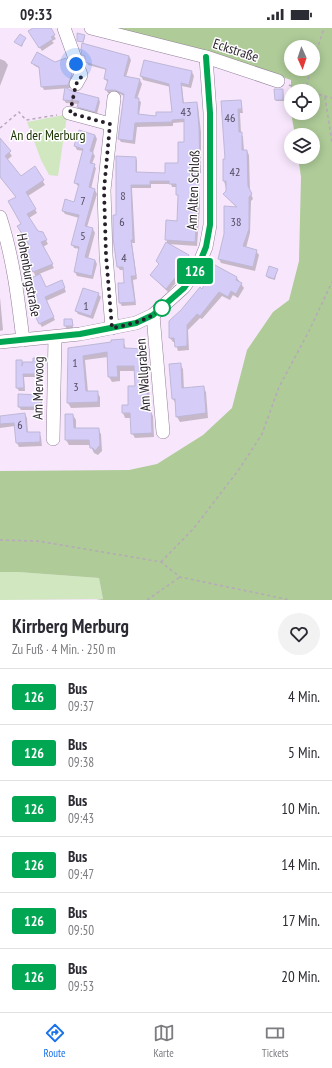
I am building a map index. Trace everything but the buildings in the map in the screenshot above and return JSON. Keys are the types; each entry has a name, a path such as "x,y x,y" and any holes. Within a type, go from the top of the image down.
{"street":[{"path":"64,28 81,75 76,84"},
{"name":"Eckstraße","path":"91,28 206,57 278,81"},
{"name":"Am Alten Schloß","path":"0,342 55,337 136,323 153,315 184,288 197,269 206,247 210,225 210,113 206,57"},
{"path":"112,328 106,255 104,190 114,98"},
{"path":"70,113 110,124"},
{"name":"Hohenburgstraße","path":"0,217 7,238 15,279 23,340"},
{"name":"Am Wallgraben","path":"153,315 163,432"},
{"name":"Am Merwoog","path":"53,438 55,337"}],"path":[{"path":"320,40 324,28"},
{"path":"278,81 286,84"},
{"path":"0,128 19,112 26,120 70,113 76,84"},
{"path":"320,96 332,98"},
{"path":"325,97 332,143"},
{"path":"161,562 194,528 240,468 262,434 279,387 309,331 332,282"},
{"path":"0,540 37,541 161,562 180,577 290,600"},
{"path":"147,600 180,577"}],"green space":[{"path":"111,28 332,28 332,600 96,600 103,599 99,578 0,572 0,471 129,470 157,464 203,435 232,408 247,350 273,312 289,300 299,261 301,177 299,164 320,164 320,128 294,128 292,120 320,120 320,84 291,84 291,80 211,52"},
{"name":"An der Merburg","path":"64,115 67,116 58,176 49,175 41,160 27,122"},
{"path":"0,572 99,578 103,599 0,600"}],"bus line":[{"name":"126","path":"0,342 80,334 136,323 153,315 184,288 197,269 206,247 210,225 212,195 210,113 206,57"}],"route":[{"path":"76,64 81,78 76,84 70,113 110,124 105,163 104,190 106,255 112,328 136,323 153,315 162,308"}]}
